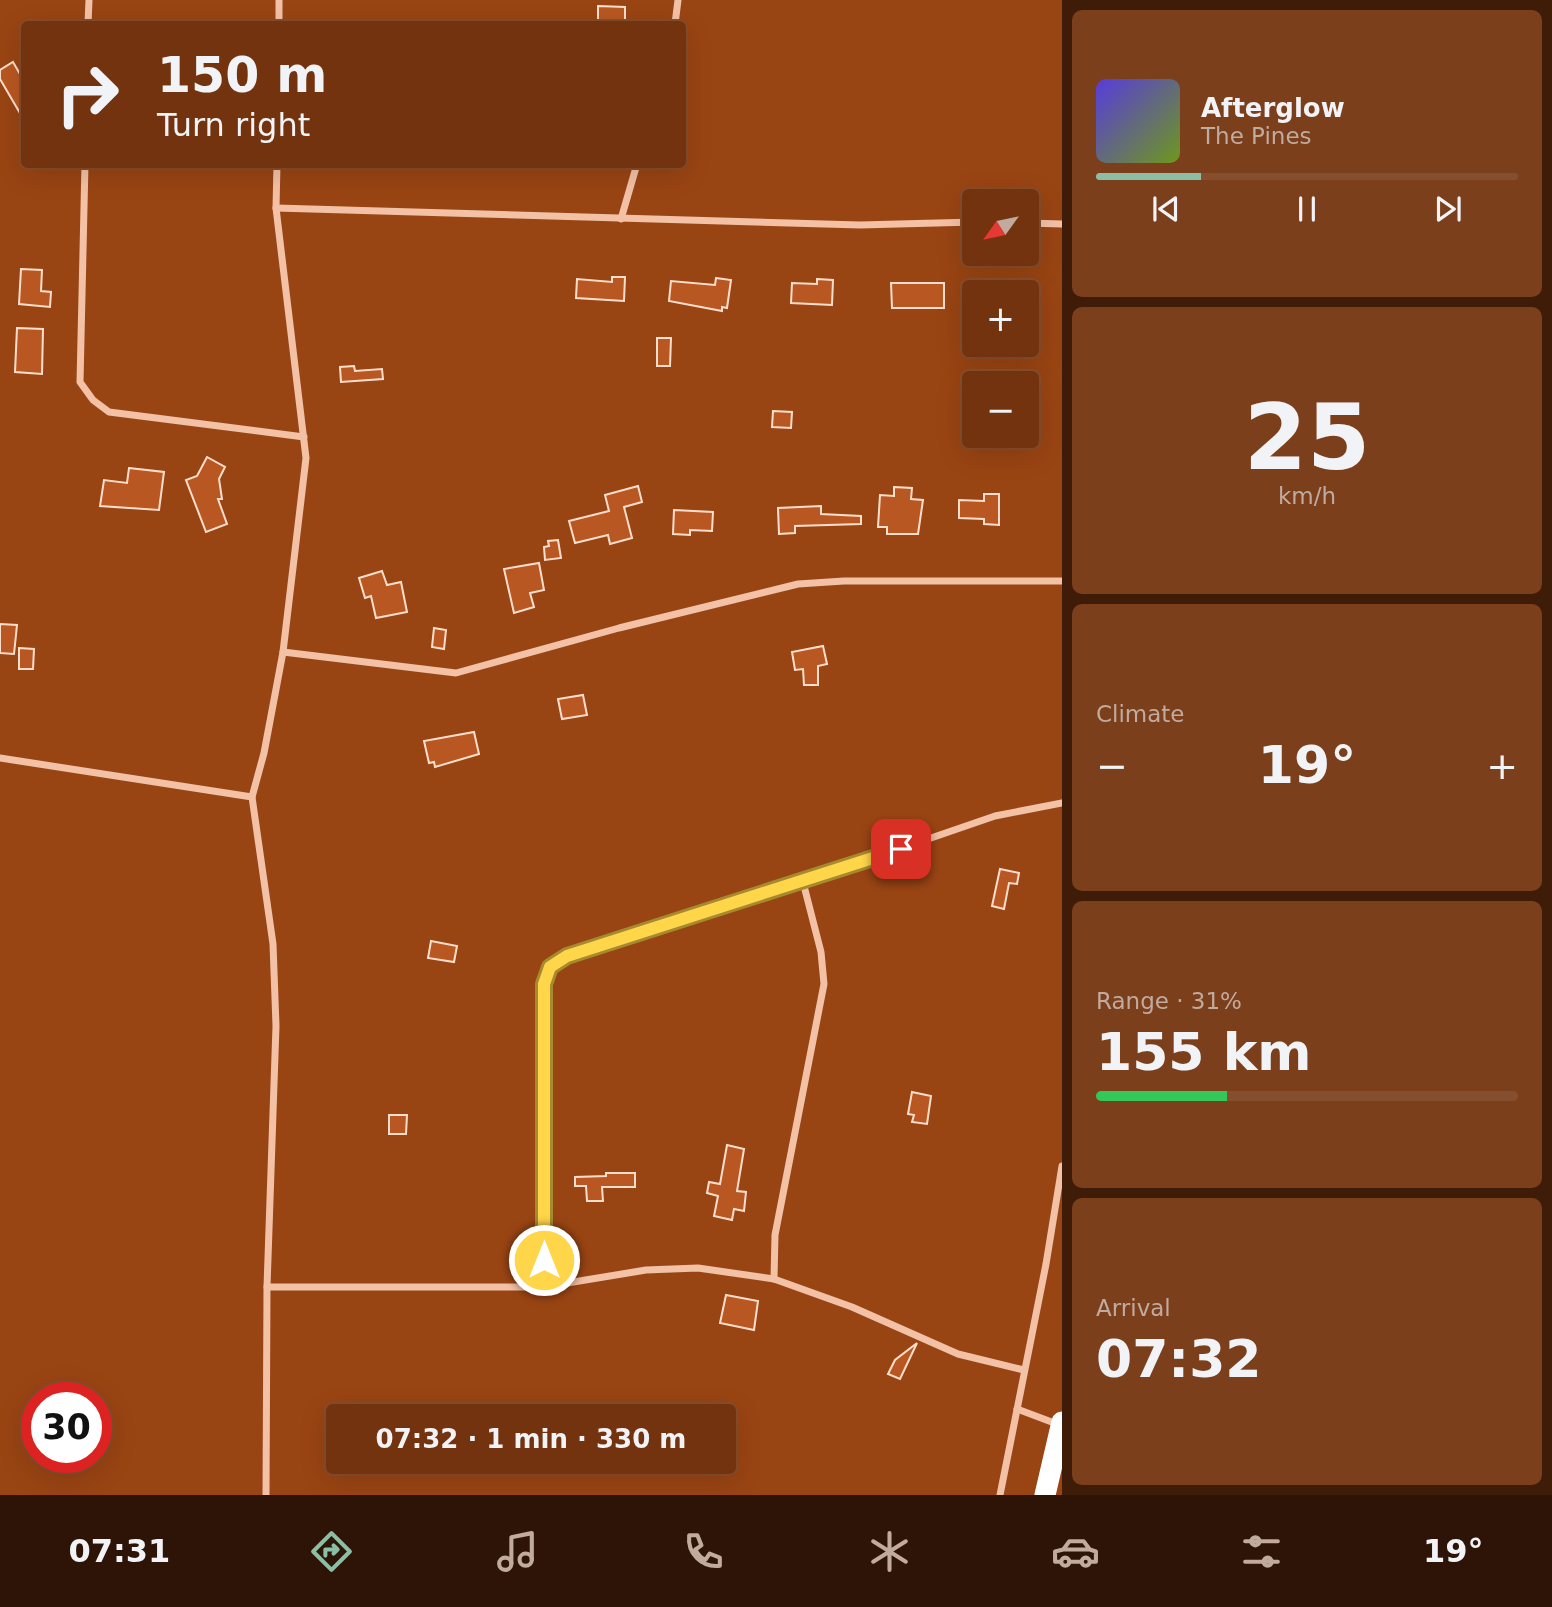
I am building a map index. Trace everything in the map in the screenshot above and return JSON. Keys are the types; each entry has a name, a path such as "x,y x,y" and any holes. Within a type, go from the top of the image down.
{"highway":[{"path":"1045,1495 1062,1424"}],"street":[{"path":"88,21 89,0"},
{"path":"279,0 279,21"},
{"path":"675,21 678,0"},
{"path":"85,168 80,382 93,400 109,412 304,437"},
{"path":"266,1495 267,1287 276,1026 273,944 252,797 264,753 283,652 306,458 276,208 276,168"},
{"path":"621,219 635,168"},
{"path":"276,208 860,225 962,222"},
{"path":"1040,223 1062,224"},
{"path":"283,652 456,673 619,628 798,584 844,581 1062,581"},
{"path":"0,758 252,797"},
{"path":"543,1287 544,984 550,967 567,956 803,882 995,816 1062,803"},
{"path":"774,1279 775,1236 824,984 821,952 803,882"},
{"path":"1000,1495 1062,1166"},
{"path":"267,1287 543,1287 646,1270 698,1268 774,1279 852,1307 958,1353 1024,1370"},
{"path":"1017,1409 1062,1424"}],"building":[{"path":"598,6 625,7 625,21 598,21"},
{"path":"13,62 21,76 21,115 0,79 0,70"},
{"path":"21,269 42,270 41,291 51,292 50,307 19,304"},
{"path":"612,277 625,277 624,301 576,298 577,279 612,282"},
{"path":"716,278 731,280 727,308 722,307 722,311 669,301 671,281 715,285"},
{"path":"817,279 833,280 832,305 791,303 792,283 817,284"},
{"path":"891,283 944,283 944,308 892,308"},
{"path":"17,328 43,329 42,374 15,372"},
{"path":"657,338 671,338 670,366 657,366"},
{"path":"354,366 355,371 382,369 383,379 341,382 340,367"},
{"path":"773,411 792,412 791,428 772,427"},
{"path":"207,457 225,467 219,479 222,499 218,499 227,524 206,532 186,480 197,476"},
{"path":"129,468 164,472 159,510 100,506 104,480 127,483"},
{"path":"638,486 642,502 624,507 632,538 610,544 608,535 575,543 569,521 609,511 605,495"},
{"path":"894,487 912,488 911,499 923,500 918,534 887,534 887,527 878,527 880,495 894,496"},
{"path":"984,494 999,494 999,525 984,524 984,519 959,518 959,500 984,501"},
{"path":"821,506 821,514 861,516 861,524 795,526 795,533 779,534 778,508"},
{"path":"674,510 713,512 712,531 690,530 690,535 673,534"},
{"path":"558,540 561,558 545,560 544,547 549,546 548,541"},
{"path":"539,563 544,590 530,593 534,607 514,613 504,569"},
{"path":"382,571 387,585 401,582 407,612 376,618 371,596 365,598 359,578"},
{"path":"0,624 17,625 14,654 0,653"},
{"path":"434,628 446,630 444,649 432,647"},
{"path":"823,646 827,664 818,666 818,685 804,685 803,669 795,670 792,652"},
{"path":"19,648 34,649 33,669 19,669"},
{"path":"583,695 587,715 562,719 558,699"},
{"path":"474,732 479,754 435,767 434,762 429,763 424,741"},
{"path":"1000,869 1019,873 1017,884 1009,883 1004,909 992,906"},
{"path":"431,941 457,946 454,962 428,958"},
{"path":"912,1092 931,1096 927,1124 912,1122 914,1115 908,1114"},
{"path":"389,1115 407,1115 406,1134 389,1134"},
{"path":"727,1145 744,1149 737,1191 746,1192 744,1211 734,1209 732,1220 714,1216 718,1196 707,1193 709,1182 720,1184"},
{"path":"606,1173 635,1173 635,1187 602,1187 603,1201 587,1201 586,1186 575,1186 575,1177 606,1176"},
{"path":"726,1295 758,1301 754,1330 720,1323"},
{"path":"917,1343 900,1379 888,1374 895,1360"}],"route":[{"path":"544,1260 544,984 550,967 567,956 901,849"}]}
